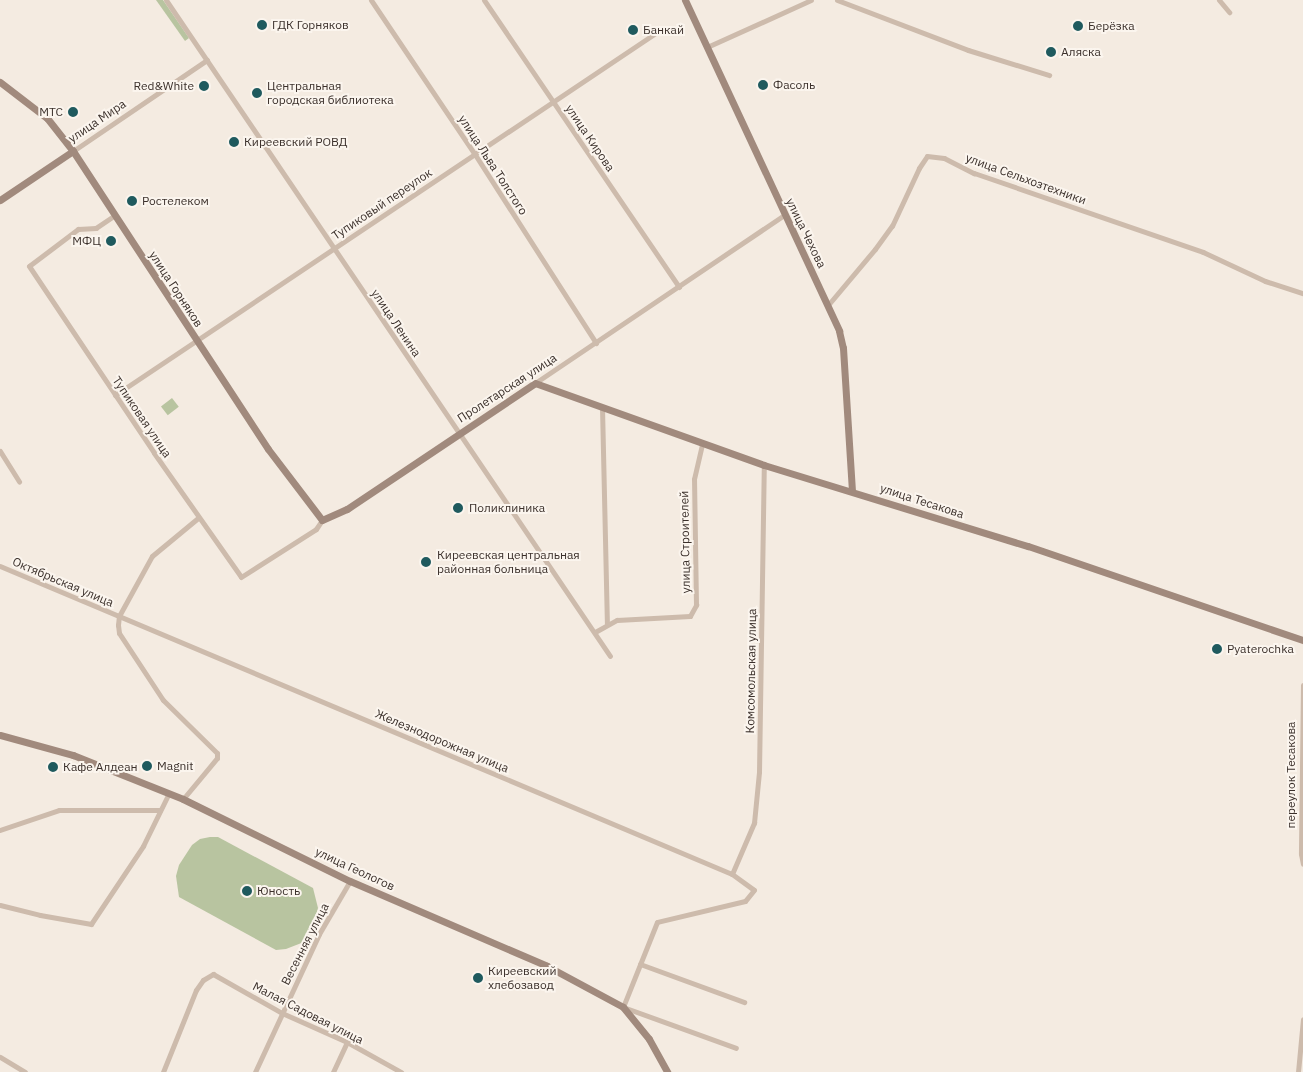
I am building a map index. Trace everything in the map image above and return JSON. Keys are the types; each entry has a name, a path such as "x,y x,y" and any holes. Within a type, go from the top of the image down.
{"main road":[{"name":"улица Чехова","path":"686,0 839,331 843,348 852,490"},
{"name":"улица Горняков","path":"0,82 47,118 73,151 268,449 322,520"},
{"name":"улица Мира","path":"0,200 73,151"},
{"name":"Пролетарская улица","path":"322,520 347,509 535,383"},
{"name":"улица Тесакова","path":"535,383 764,464 1028,546 1303,640"},
{"name":"улица Геологов","path":"0,735 73,755 169,793 350,881 547,966 624,1007 649,1039 667,1072"}],"street":[{"name":"улица Ленина","path":"166,0 610,656"},
{"name":"улица Льва Толстого","path":"371,0 474,153 596,342"},
{"name":"улица Кирова","path":"484,0 679,287"},
{"path":"707,47 811,0"},
{"path":"837,0 968,50 1049,75"},
{"path":"1219,0 1229,12"},
{"name":"Тупиковый переулок","path":"115,395 660,30"},
{"name":"улица Мира","path":"73,151 207,60"},
{"name":"улица Сельхозтехники","path":"828,305 876,249 892,226 927,156 944,158 974,173 1203,252 1265,281 1303,293"},
{"name":"Тупиковая улица","path":"115,215 96,228 78,230 29,266 198,518 241,577"},
{"name":"Пролетарская улица","path":"535,383 784,215"},
{"path":"602,407 608,624"},
{"name":"улица Строителей","path":"595,632 617,620 690,616 696,605 694,479 702,443"},
{"path":"0,451 19,481"},
{"name":"Комсомольская улица","path":"732,874 754,823 760,772 764,464"},
{"path":"183,799 218,758 217,753 163,700 119,632 119,616 152,556 198,518"},
{"name":"Пролетарская улица","path":"241,577 316,529 322,520"},
{"name":"Октябрьская улица","path":"0,566 119,616"},
{"name":"Железнодорожная улица","path":"119,616 732,874 754,890 745,901 657,922 640,964"},
{"name":"переулок Тесакова","path":"1303,685 1303,864"},
{"path":"0,906 40,916 91,924 144,846 169,793"},
{"path":"0,830 59,810 160,810"},
{"name":"Весенняя улица","path":"255,1072 318,934 350,881"},
{"path":"736,1048 624,1007 640,964 744,1002"},
{"name":"Малая Садовая улица","path":"163,1072 196,990 212,974 282,1013 347,1042 401,1072"},
{"path":"1298,1072 1303,1019"},
{"path":"333,1072 347,1042"},
{"path":"0,1057 25,1072"}],"green space":[{"path":"156,0 163,0 189,38 185,41"},
{"path":"172,398 179,407 168,415 161,407"},
{"name":"Юность","path":"218,837 313,888 318,908 312,929 304,942 286,949 276,950 179,897 176,876 179,865 192,845 200,839"}],"place":[{"name":"ГДК Горняков","path":"262,25"},
{"name":"Берёзка","path":"1078,26"},
{"name":"Банкай","path":"633,30"},
{"name":"Аляска","path":"1051,52"},
{"name":"Фасоль","path":"763,85"},
{"name":"Red&White","path":"204,86"},
{"name":"Центральная городская библиотека","path":"257,93"},
{"name":"МТС","path":"73,112"},
{"name":"Киреевский РОВД","path":"234,142"},
{"name":"Ростелеком","path":"132,201"},
{"name":"МФЦ","path":"111,241"},
{"name":"Поликлиника","path":"458,508"},
{"name":"Киреевская центральная районная больница","path":"426,562"},
{"name":"Pyaterochka","path":"1217,649"},
{"name":"Magnit","path":"147,766"},
{"name":"Кафе Алдеан","path":"53,767"},
{"name":"Юность","path":"247,891"},
{"name":"Киреевский хлебозавод","path":"478,978"}]}
